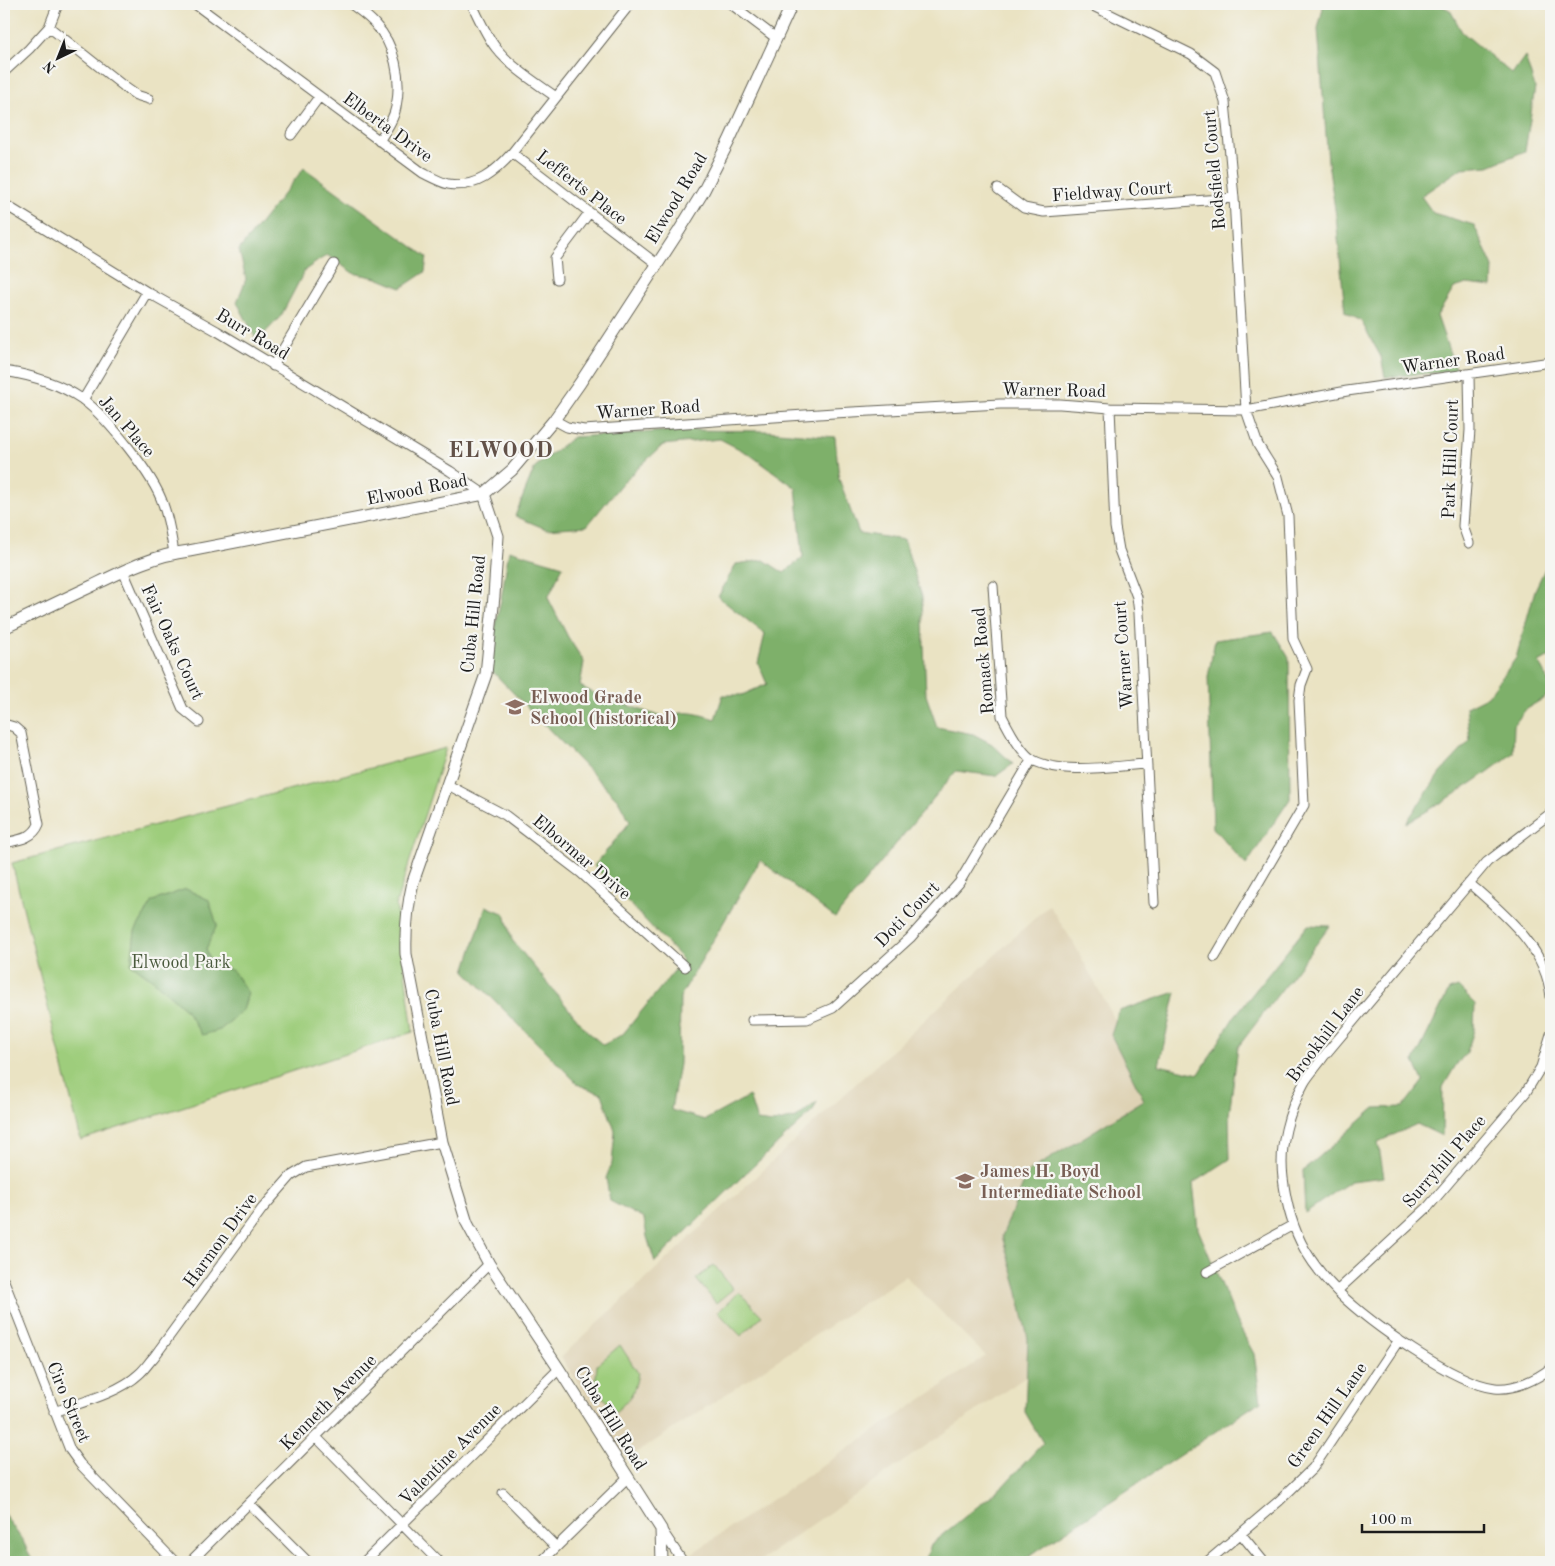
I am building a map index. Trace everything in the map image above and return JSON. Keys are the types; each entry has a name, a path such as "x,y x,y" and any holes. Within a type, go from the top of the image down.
{"main road":[{"name":"Elwood Road","path":"4,628 123,571 174,553 484,494 512,470 554,420 580,383 693,207 725,149 792,4"},
{"name":"Cuba Hill Road","path":"484,494 498,536 486,674 413,882 405,930 408,963 442,1142 467,1223 489,1264 559,1369 660,1529 662,1562"}],"street":[{"path":"4,72 29,49 49,26 58,4"},
{"name":"Elberta Drive","path":"196,4 423,173 447,184 469,185 498,169 630,4"},
{"path":"351,4 375,23 386,39 398,72 399,88 396,108 390,124 379,141"},
{"path":"474,4 485,31 496,48 511,63 556,97"},
{"path":"731,4 776,38"},
{"name":"Rodsfield Court","path":"1089,4 1191,54 1214,72 1226,102 1234,198 1246,410 1258,445 1278,477 1288,516 1292,639 1307,669 1301,685 1299,700 1304,805 1216,957"},
{"path":"49,26 126,88 136,95 149,99"},
{"path":"291,135 319,97"},
{"name":"Lefferts Place","path":"512,153 657,264"},
{"name":"Fieldway Court","path":"998,189 1024,208 1044,212 1234,198"},
{"name":"Burr Road","path":"4,204 147,292 450,471 484,494"},
{"path":"557,279 555,258 589,213"},
{"path":"273,366 334,264"},
{"path":"83,400 147,292"},
{"name":"Warner Road","path":"554,420 567,427 584,430 1000,404 1246,410 1347,391 1551,362"},
{"name":"Jan Place","path":"4,370 64,389 83,400 108,425 154,484 163,503 174,553"},
{"name":"Park Hill Court","path":"1469,374 1470,430 1463,526 1469,543"},
{"name":"Warner Court","path":"1110,408 1115,527 1119,550 1137,597 1139,613 1154,903"},
{"name":"Fair Oaks Court","path":"123,571 183,709 199,722"},
{"name":"Romack Road","path":"993,586 1002,716 1009,732 1032,760"},
{"path":"4,724 14,727 21,733 39,824 30,836 4,843"},
{"path":"1032,760 1056,768 1146,764"},
{"name":"Doti Court","path":"752,1020 806,1018 833,1008 910,938 959,883 1032,760"},
{"name":"Elbormar Drive","path":"448,785 505,815 581,873 685,967"},
{"name":"Brookhill Lane","path":"1551,812 1487,862 1367,1003 1304,1083 1292,1110 1285,1133 1282,1156 1283,1178 1294,1225 1305,1249 1319,1270 1337,1291 1358,1310 1399,1340 1446,1369 1473,1382 1496,1388 1516,1386 1539,1378 1551,1368"},
{"path":"1469,883 1519,929 1533,948 1544,970 1551,997"},
{"name":"Surryhill Place","path":"1337,1291 1428,1207 1526,1092 1541,1067 1551,1034"},
{"name":"Harmon Drive","path":"54,1412 105,1393 138,1375 154,1357 262,1209 291,1176 306,1167 442,1142"},
{"path":"1208,1272 1294,1225"},
{"name":"Kenneth Avenue","path":"190,1562 489,1264"},
{"name":"Ciro Street","path":"4,1281 70,1450 80,1464 174,1562"},
{"name":"Green Hill Lane","path":"1207,1562 1299,1483 1313,1468 1399,1340"},
{"name":"Valentine Avenue","path":"364,1562 559,1369"},
{"path":"316,1437 439,1562"},
{"path":"541,1562 628,1477"},
{"path":"504,1493 556,1547"},
{"path":"249,1503 308,1562"},
{"path":"660,1529 683,1562"},
{"path":"1241,1534 1264,1562"}],"shaded area":[{"name":"James H. Boyd Intermediate School","path":"1049,905 1073,942 1159,1107 1202,1255 758,1562 692,1562 688,1556 986,1356 905,1276 626,1460 561,1357"}],"green space":[{"path":"1320,4 1438,4 1450,10 1462,32 1512,74 1525,56 1535,88 1525,151 1489,166 1462,168 1421,196 1433,213 1474,225 1493,267 1492,287 1467,284 1454,288 1437,316 1456,371 1385,377 1381,357 1361,321 1345,312 1336,216 1328,162 1318,29 1323,8"},
{"path":"304,168 427,257 425,272 401,288 377,278 353,273 327,255 305,270 281,316 257,341 237,302 246,279 239,250"},
{"path":"686,430 767,431 835,437 839,479 859,533 904,540 922,597 926,695 937,727 973,734 992,744 1013,764 996,776 956,771 835,918 760,860 680,997 679,1064 671,1110 705,1120 749,1096 757,1121 773,1123 796,1118 817,1102 813,1111 655,1262 647,1237 644,1219 610,1201 606,1178 612,1163 615,1131 602,1094 579,1085 465,971 486,906 505,914 512,940 587,1031 603,1045 623,1034 683,960 594,866 630,822 618,800 487,666 509,550 563,566 548,598 568,637 584,662 580,686 611,702 627,705 664,718 671,715 690,713 715,719 723,695 742,695 767,684 758,663 765,634 718,597 736,564 764,560 784,573 803,557 796,488 749,454 720,439 663,445 622,483 587,526 546,529 515,516 535,467 573,437"},
{"path":"1551,556 1551,656 1539,663 1551,686 1551,694 1526,709 1514,725 1513,753 1461,790 1406,823 1440,773 1470,741 1466,707 1488,696 1516,658 1535,590"},
{"path":"1273,632 1289,658 1290,799 1246,865 1213,828 1208,677 1215,640"},
{"name":"Elwood Park","path":"446,748 396,904 413,1032 81,1140 12,863"},
{"path":"186,889 209,900 217,925 206,949 210,961 233,971 248,993 243,1010 220,1030 202,1035 185,1009 153,980 131,964 135,931 153,901"},
{"path":"1308,925 1330,926 1238,1047 1229,1114 1230,1159 1193,1183 1198,1229 1240,1328 1254,1354 1261,1401 1020,1562 925,1562 931,1544 1003,1486 1043,1443 1025,1412 1028,1339 1017,1288 1002,1236 1028,1172 1144,1100 1111,1035 1119,1011 1176,992 1159,1065 1199,1074 1234,1017"},
{"path":"1458,987 1475,1004 1474,1030 1467,1052 1456,1065 1443,1087 1442,1136 1417,1124 1378,1142 1384,1177 1351,1181 1305,1213 1303,1171 1375,1108 1403,1107 1423,1081 1414,1061 1449,990"},
{"path":"714,1265 733,1289 716,1303 696,1279"},
{"path":"739,1292 762,1316 741,1336 718,1312"},
{"path":"620,1345 638,1373 631,1395 615,1412 595,1387 597,1365"},
{"path":"4,1514 23,1541 33,1562 4,1562"}],"place":[{"name":"Elwood Grade School (historical)","path":"515,707"},
{"name":"James H. Boyd Intermediate School","path":"965,1181"}],"district":[{"name":"ELWOOD","path":"501,449"}]}
